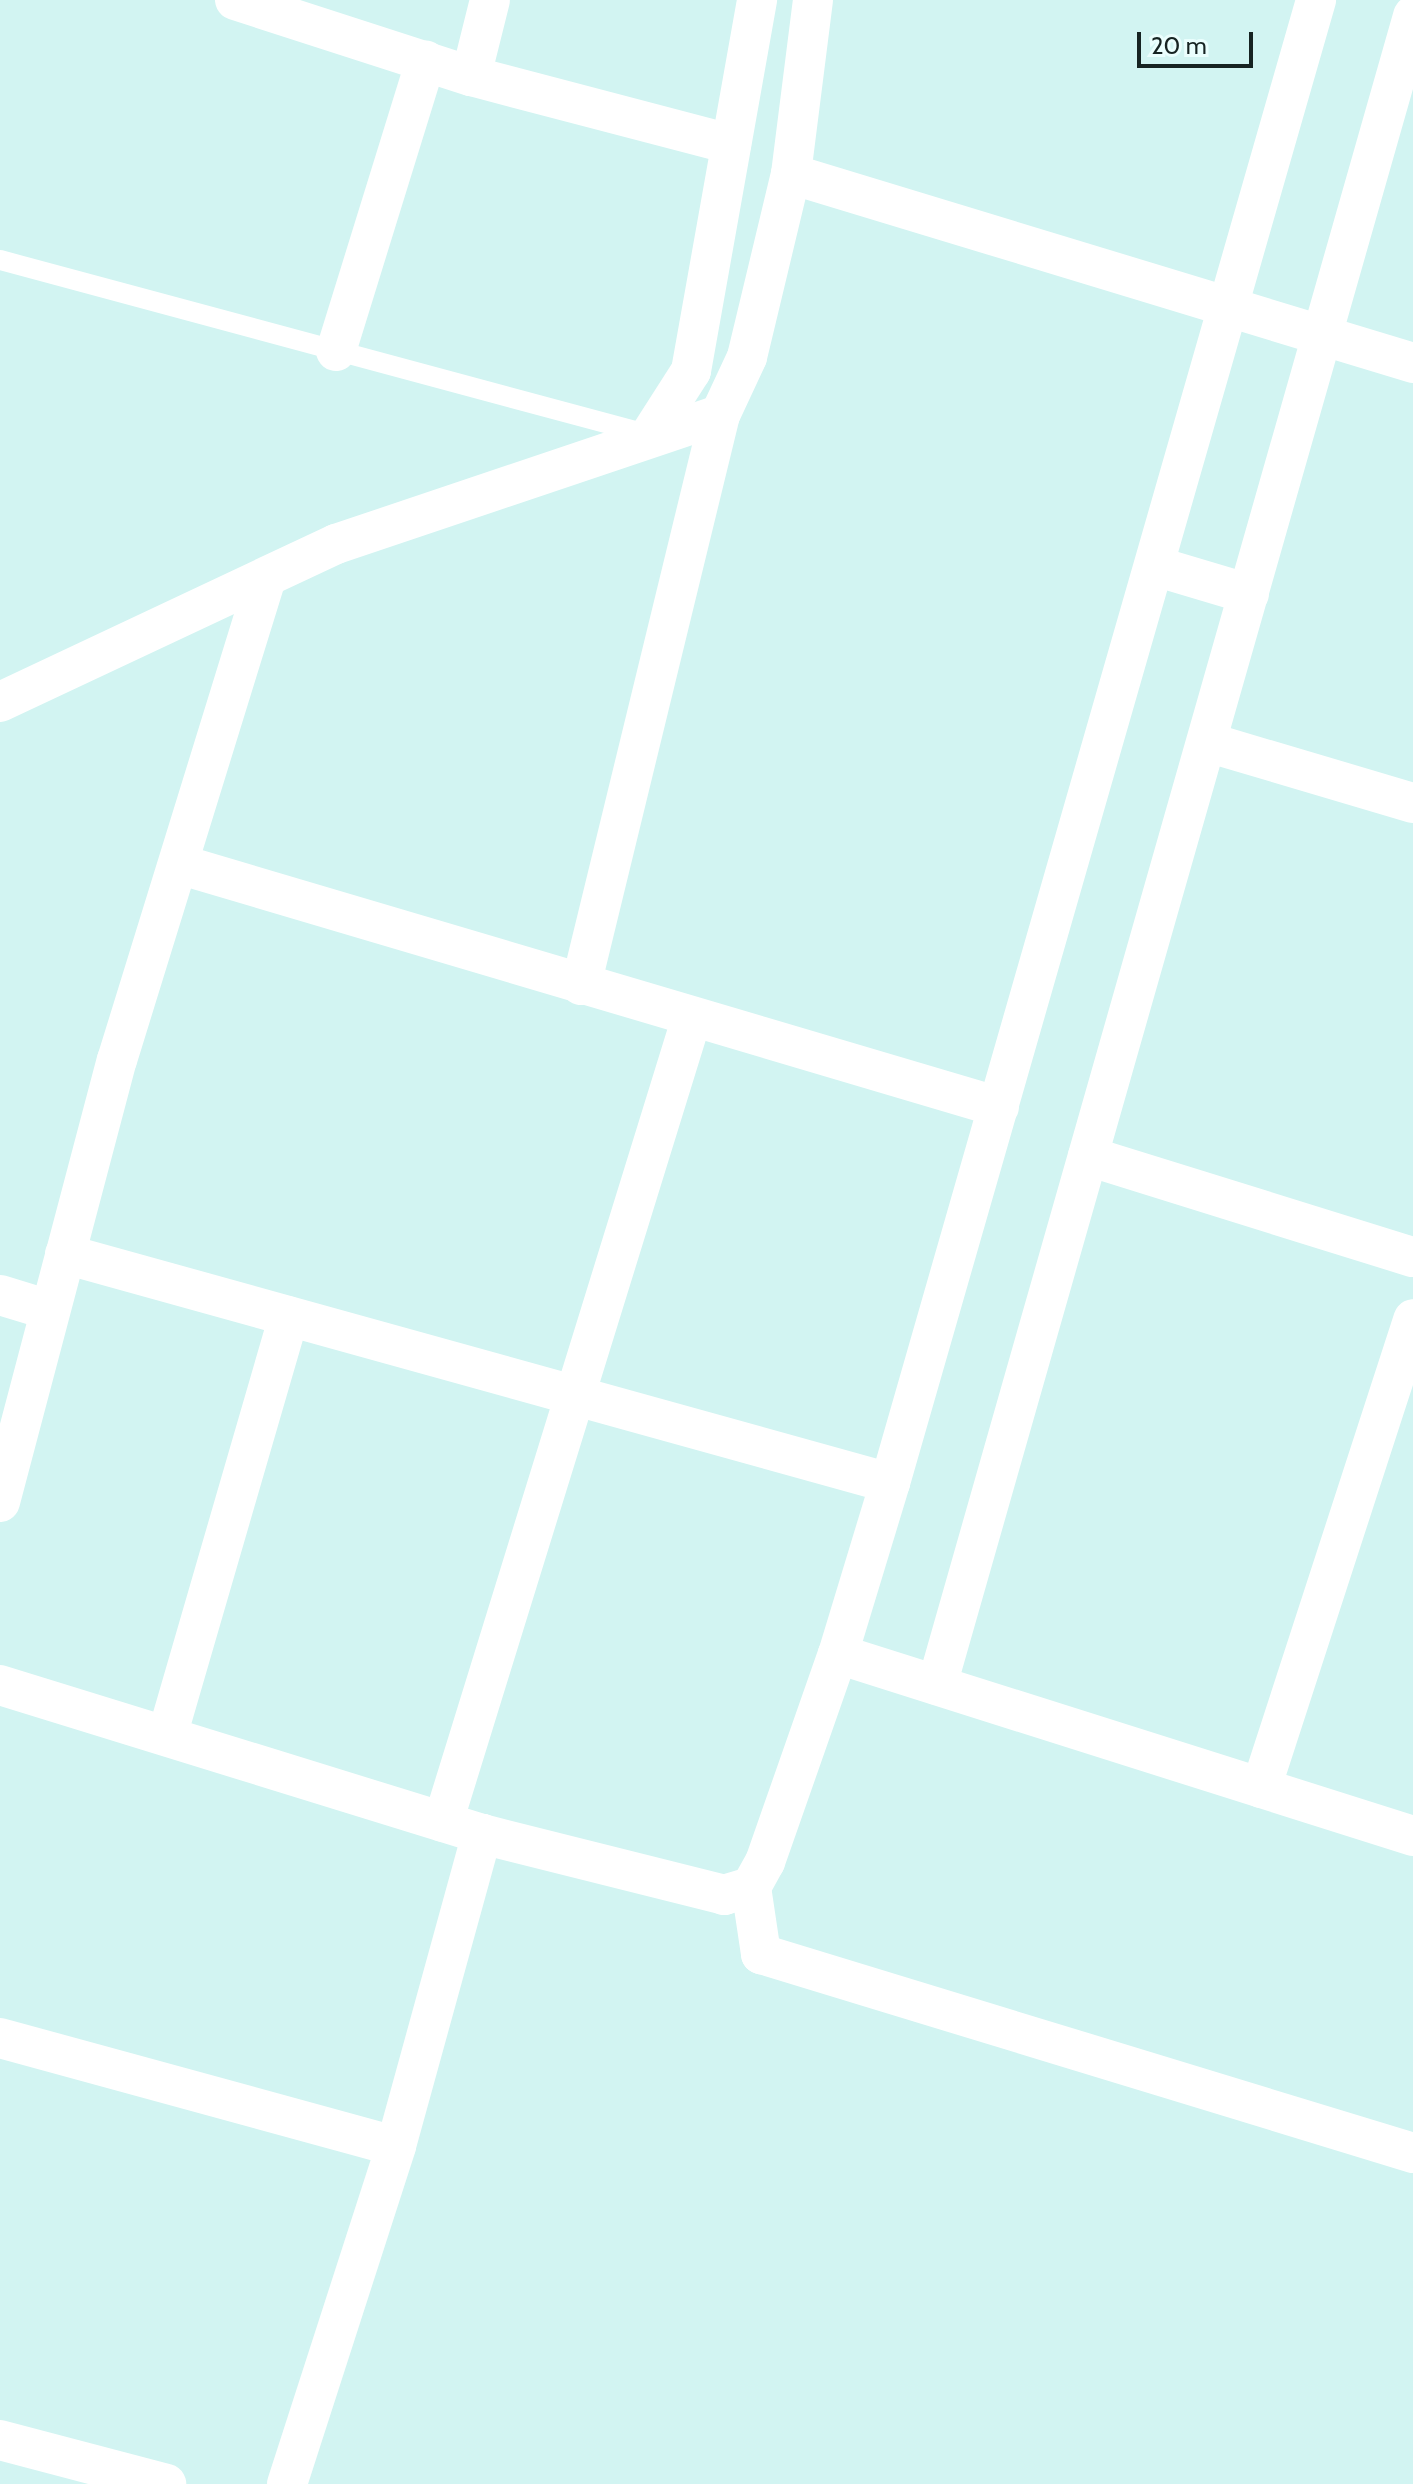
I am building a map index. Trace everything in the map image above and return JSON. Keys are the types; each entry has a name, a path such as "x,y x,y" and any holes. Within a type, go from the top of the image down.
{"street":[{"path":"235,0 471,76 731,144"},
{"path":"471,76 490,0"},
{"path":"650,435 691,371 757,0"},
{"path":"581,985 720,415 747,357 791,174 813,0"},
{"path":"1316,0 1231,306 890,1483 838,1654 765,1862 751,1887 761,1954 1413,2153"},
{"path":"937,1685 1413,16"},
{"path":"336,351 426,61"},
{"path":"791,174 1413,363"},
{"path":"0,702 336,544 650,435 720,415"},
{"path":"1155,566 1249,594"},
{"path":"0,1502 117,1060 182,865 266,578"},
{"path":"1207,742 1413,803"},
{"path":"182,865 999,1107"},
{"path":"443,1822 692,1017"},
{"path":"1088,1156 1413,1257"},
{"path":"65,1254 890,1483"},
{"path":"0,1295 49,1310"},
{"path":"167,1736 289,1316"},
{"path":"1261,1788 1413,1319"},
{"path":"838,1654 1413,1836"},
{"path":"0,1685 482,1834 724,1895 751,1887"},
{"path":"287,2484 396,2146 482,1834"},
{"path":"0,2038 396,2146"},
{"path":"0,2440 166,2484"}],"lane":[{"path":"0,260 650,435"}]}
